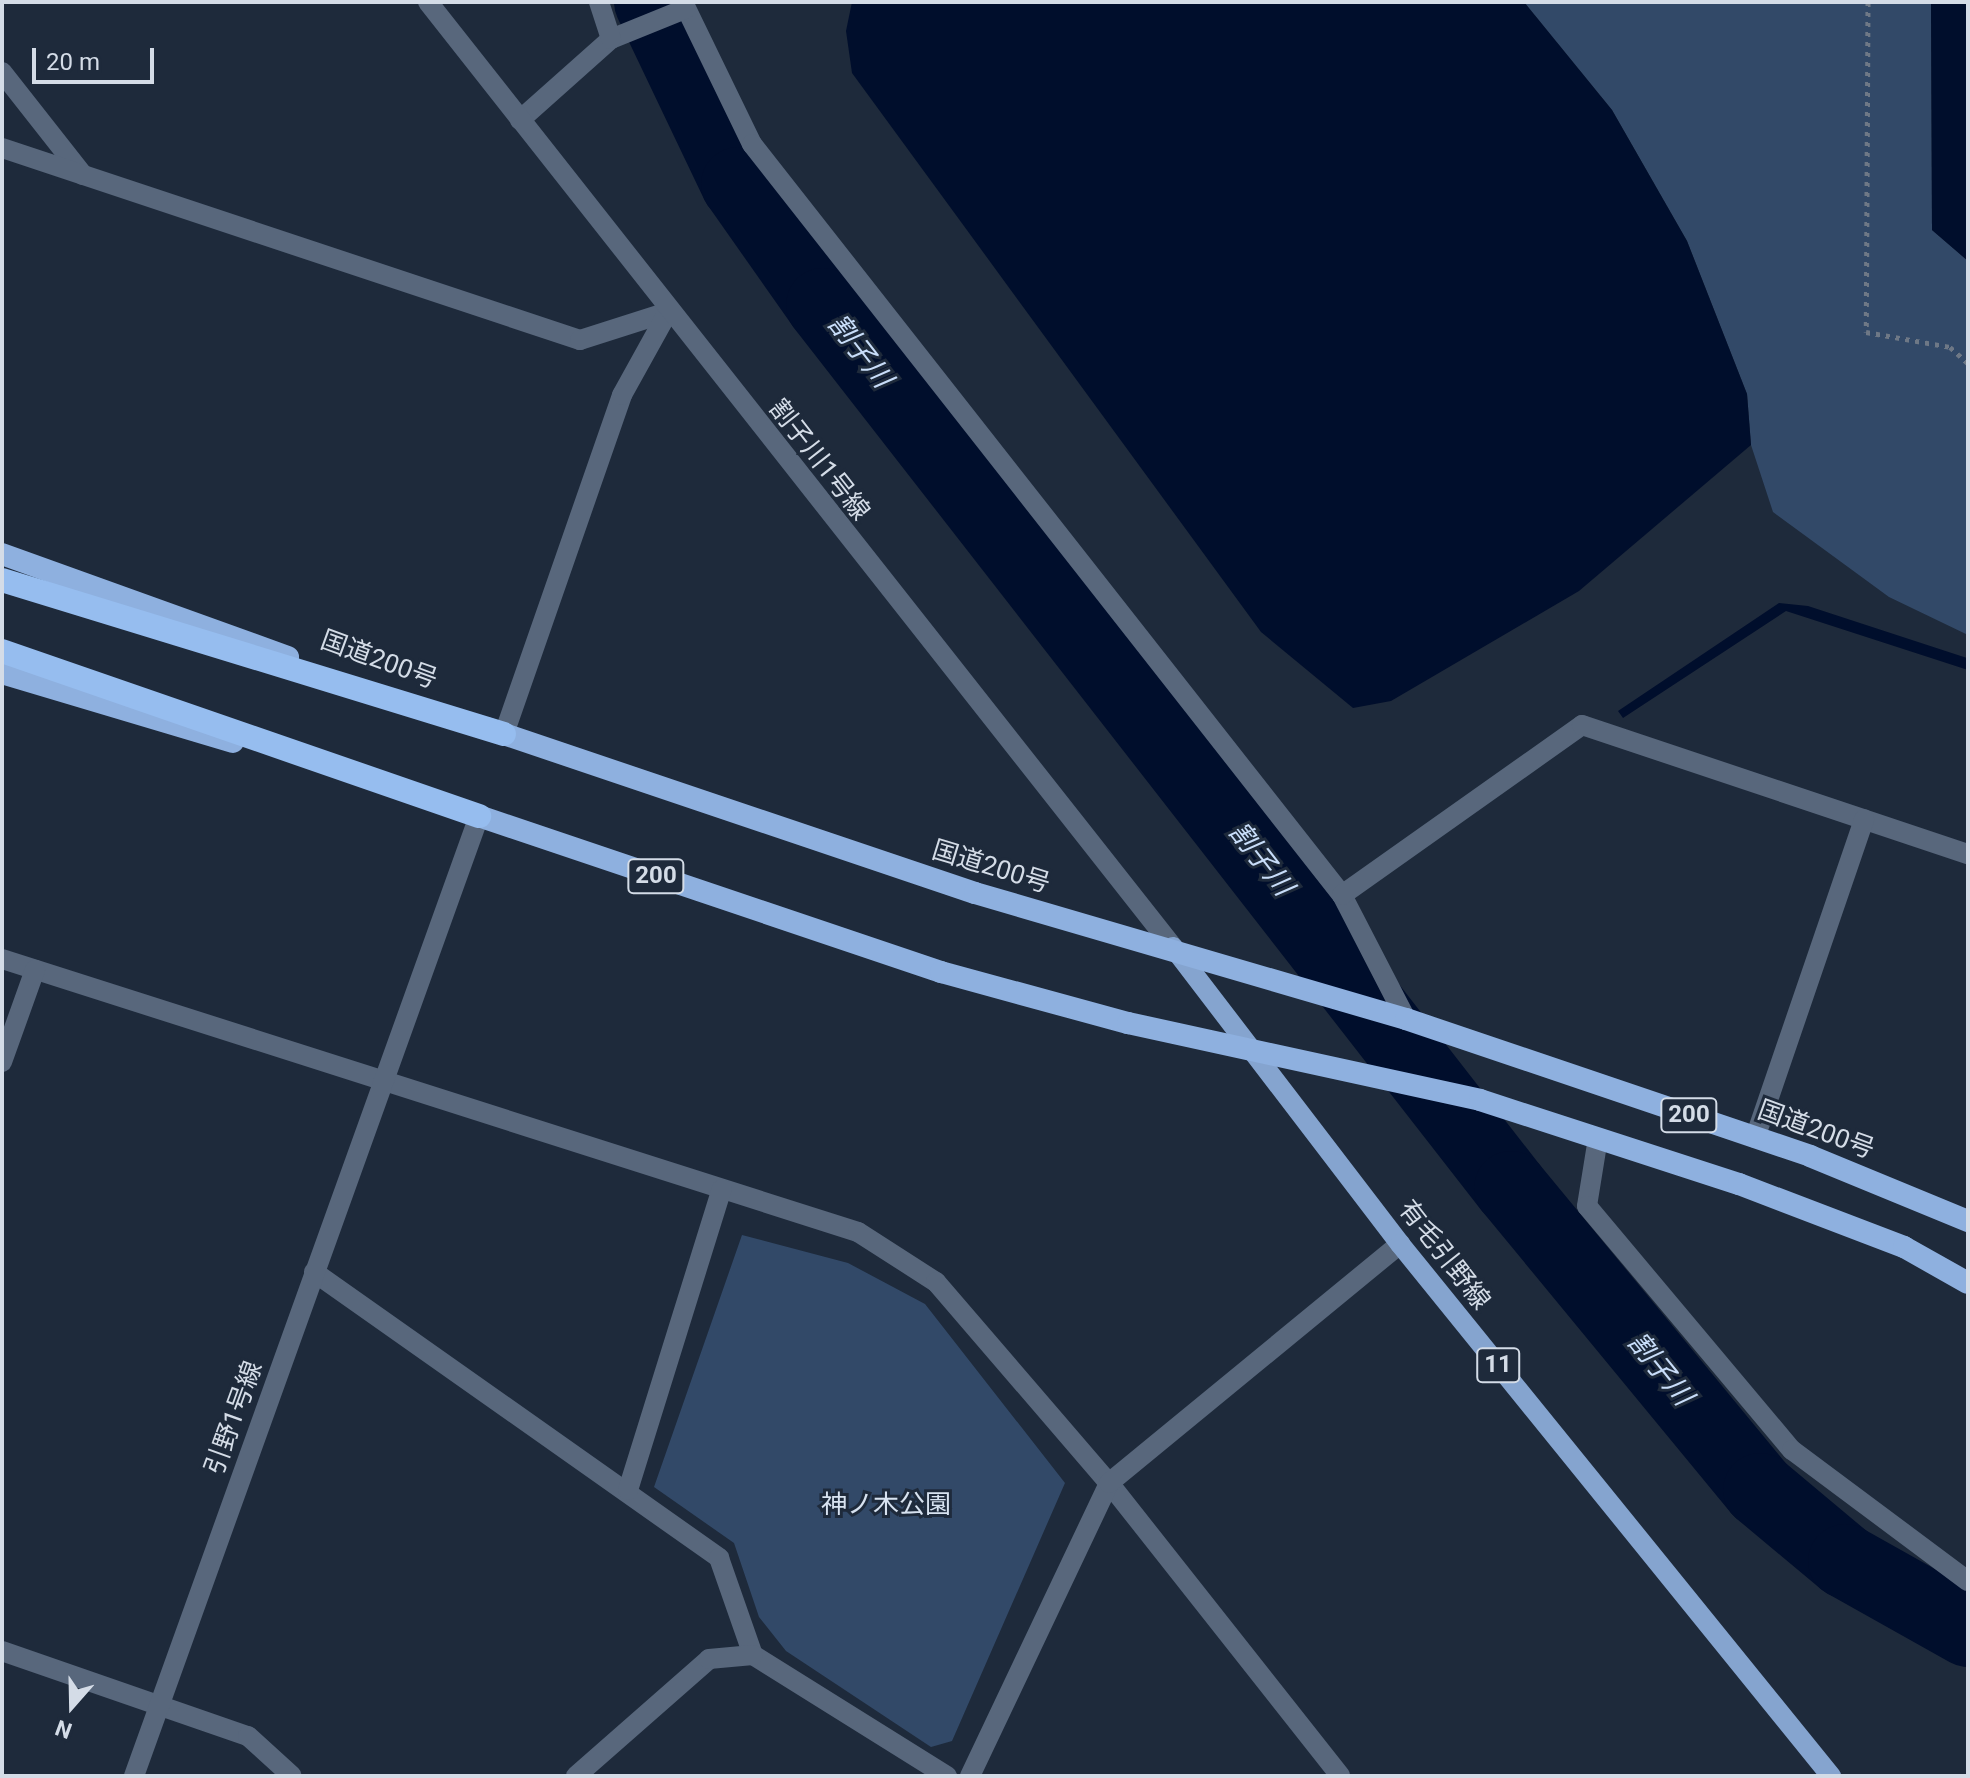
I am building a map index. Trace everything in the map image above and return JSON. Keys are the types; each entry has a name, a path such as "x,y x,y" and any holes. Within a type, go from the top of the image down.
{"highway":[{"name":"国道200号","path":"2,554 504,734 975,893 1255,970 1406,1019 1755,1138 1968,1221"},
{"path":"2,580 504,734"},
{"name":"200","path":"2,651 941,972 1128,1023 1252,1046 1480,1100 1598,1138 1904,1247 1968,1283"},
{"name":"200","path":"2,673 479,816"}],"main road":[{"name":"有毛引野線","path":"1173,947 1252,1046 1400,1244 1831,1776"}],"street":[{"name":"割子川1号線","path":"428,2 668,312 1173,947"},
{"path":"599,2 620,35"},
{"path":"520,120 620,35 678,9 752,144 1342,895 1406,1019"},
{"path":"2,72 83,175"},
{"path":"2,148 580,340 668,312"},
{"path":"504,734 622,395 668,312"},
{"path":"1342,895 1582,725 1968,854"},
{"name":"引野1号線","path":"134,1776 479,816"},
{"path":"1755,1138 1864,819"},
{"path":"2,959 858,1232 936,1282 1109,1483 1340,1776"},
{"path":"2,1062 35,970"},
{"path":"1598,1138 1587,1206 1792,1450 1968,1581"},
{"path":"628,1490 722,1189"},
{"path":"970,1776 1109,1483 1400,1244"},
{"path":"314,1272 628,1490 719,1558 753,1655"},
{"path":"2,1651 159,1708 248,1736 292,1776"},
{"path":"576,1776 709,1659 753,1655 947,1776"}],"path":[{"path":"1868,2 1866,332 1950,347 1968,363"}],"green space":[{"path":"1524,2 1931,2 1932,230 1968,261 1968,635 1889,597 1773,512 1751,445 1747,394 1687,241 1612,110"},
{"name":"神ノ木公園","path":"742,1235 848,1263 925,1304 1065,1483 952,1741 931,1747 786,1651 759,1617 734,1543 654,1487"}],"shaded area":[{"path":"852,2 1524,2 1612,110 1687,241 1747,394 1751,445 1579,591 1391,701 1353,708 1261,632 852,73 846,31"},
{"path":"1931,2 1968,2 1968,261 1932,230"},
{"path":"1779,603 1808,606 1967,658 1968,670 1786,611 1623,718 1618,711"}],"waterway":[{"name":"割子川","path":"651,2 738,184 823,305 1511,1188 1760,1490 1845,1561 1968,1630"}]}
